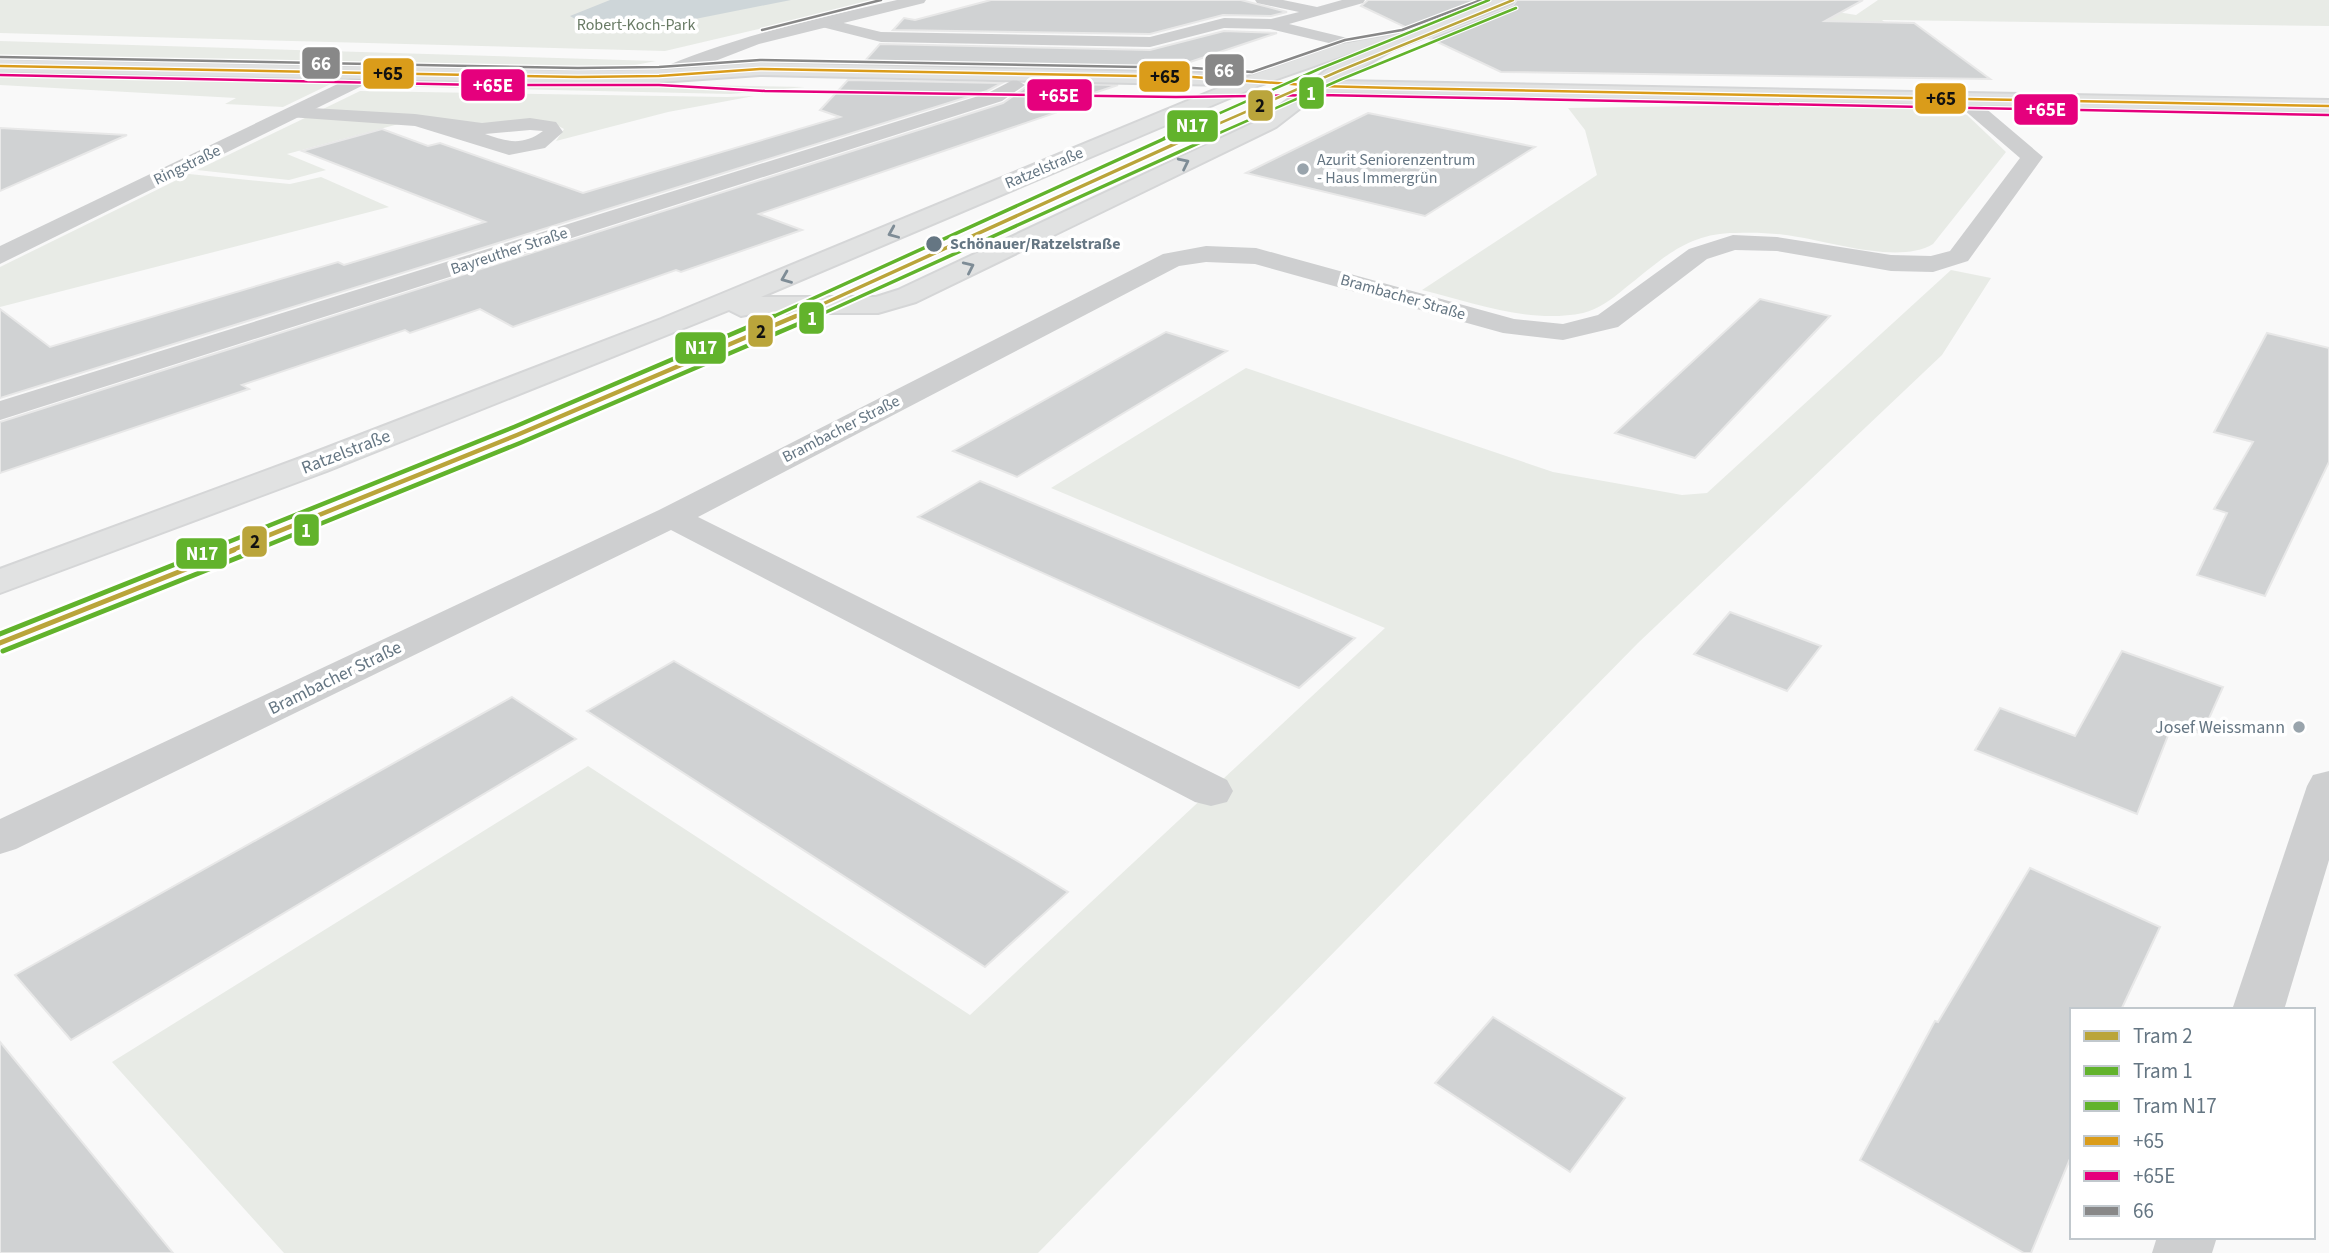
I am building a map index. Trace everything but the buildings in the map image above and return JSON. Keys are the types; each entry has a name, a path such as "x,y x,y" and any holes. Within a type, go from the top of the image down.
{"main road":[{"name":"Ratzelstraße","path":"691,317 756,305 878,305 907,296 1269,123 1344,68 1404,38 1506,0"},
{"name":"Ratzelstraße","path":"0,582 315,464 691,317 1245,84 1358,45 1404,38"},
{"path":"1382,50 1381,55 1399,68 1469,90"},
{"path":"0,66 659,76 765,82 1104,87 1245,84 2329,106"},
{"path":"659,76 760,69 1166,77 1245,84"},
{"path":"1104,87 1148,99 1164,116"}],"street":[{"path":"659,76 730,46 918,0"},
{"path":"730,46 727,51 734,60 760,69"},
{"name":"Ringstraße","path":"0,256 373,73"},
{"name":"Bayreuther Straße","path":"0,411 995,97 1015,85"},
{"name":"Brambacher Straße","path":"0,838 671,517 1172,259 1206,254 1256,256 1513,327 1563,332 1608,321 1698,254 1732,242 1777,244 1891,263 1933,264 1959,256 2024,172 2032,157 1963,99"},
{"path":"671,517 1211,791"},
{"path":"2259,1008 2329,786"}],"lane":[{"path":"1262,0 1318,12"},
{"path":"823,23 881,37 1144,42 1161,41 1227,23 1271,24 1358,0"},
{"path":"1271,24 1281,29 1358,45"},
{"path":"295,113 388,116 482,129 530,124 550,127 554,132 538,144 509,149 439,125"}],"green space":[{"name":"Robert-Koch-Park","path":"0,0 881,0 665,51 0,33"},
{"path":"1765,0 1856,15 1878,0 2329,0 2329,26 1882,20 1931,61"},
{"path":"0,41 656,61 604,71 0,61"},
{"path":"0,71 339,80 283,107 225,104 236,98 0,85"},
{"path":"403,80 805,87 731,94 371,86"},
{"path":"360,91 754,96 668,112 556,141 564,129 553,123 502,125 321,110"},
{"path":"1765,105 1949,109 1967,115 2006,152 1933,244 1919,250 1886,252 1782,235 1718,234 1675,250 1600,306 1583,313 1563,316 1522,314 1422,290 1597,175 1585,130 1568,108"},
{"path":"309,116 406,122 287,154 326,170 289,180 197,170"},
{"path":"189,174 290,184 321,177 389,207 0,307 0,267"},
{"path":"1951,270 1991,278 1942,355 1638,643 1038,1253 284,1253 112,1062 588,766 970,1015 1385,628 1051,488 1246,368 1553,472 1682,495 1707,493"}],"shaded area":[{"path":"610,0 791,0 680,22 627,24 627,20 620,19 584,21 570,16"}],"tram line":[{"name":"N17","path":"0,634 616,384 819,296 1319,69 1489,0"},
{"name":"2","path":"0,643 620,392 825,303 1339,71 1513,0"},
{"name":"1","path":"3,651 623,400 828,311 1342,79 1516,8"}],"transit line":[{"name":"66","path":"762,30 881,0"},
{"name":"66","path":"0,57 578,68 659,67 760,60 1193,68 1252,72 1345,40 1402,30 1481,0"},
{"name":"+65","path":"0,66 578,77 659,76 760,69 1193,77 1319,86 1395,88 2329,106"},
{"name":"+65E","path":"0,75 480,85 659,85 765,91 1176,97 1319,95 2329,115"}],"place":[{"name":"Azurit Seniorenzentrum - Haus Immergrün","path":"1303,169"},
{"name":"Schönauer/Ratzelstraße","path":"934,244"},
{"name":"Josef Weissmann","path":"2299,727"}]}
